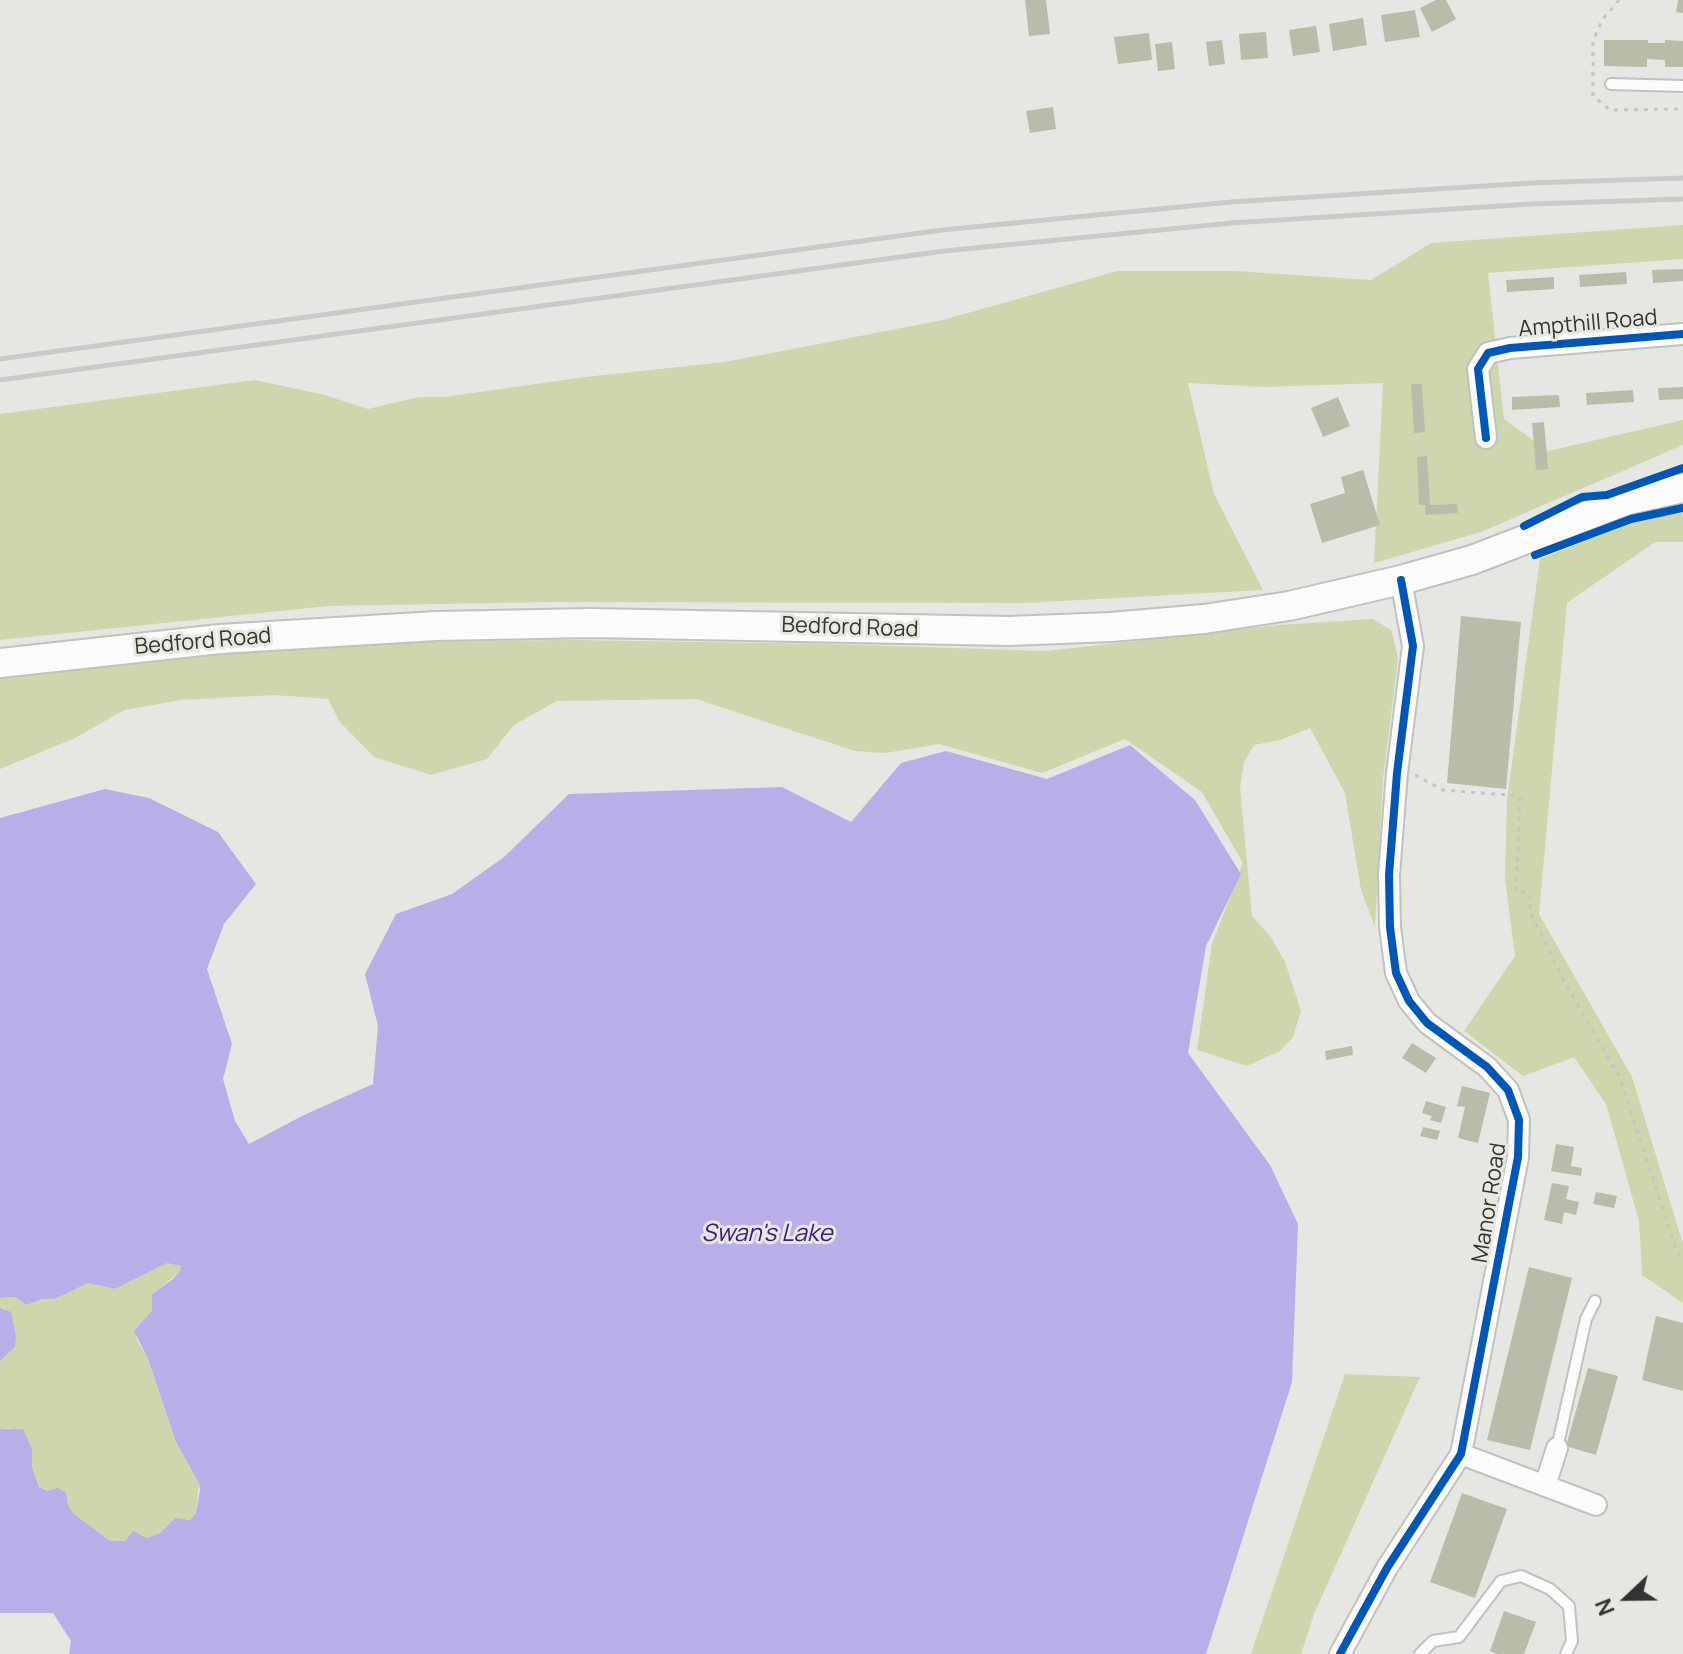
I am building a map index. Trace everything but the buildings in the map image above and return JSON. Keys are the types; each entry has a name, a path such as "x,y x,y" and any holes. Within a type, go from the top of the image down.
{"main road":[{"name":"Bedford Road","path":"0,663 220,639 436,626 620,623 1009,631 1111,627 1217,617 1289,606 1401,580 1472,560 1628,500 1683,488"}],"street":[{"name":"Ampthill Road","path":"1486,438 1478,369 1488,353 1510,348 1683,334"},
{"name":"Manor Road","path":"1340,1654 1387,1568 1461,1454 1512,1202 1518,1157 1519,1120 1508,1090 1487,1067 1427,1023 1409,1001 1396,973 1390,927 1389,875 1397,773 1413,646 1401,580"},
{"path":"1545,1486 1557,1448"},
{"path":"1461,1454 1596,1505"}],"lane":[{"path":"1611,84 1683,86"},
{"path":"1557,1448 1586,1319 1595,1301"},
{"path":"1420,1654 1433,1641 1459,1637 1501,1581 1521,1576 1550,1589 1569,1606 1572,1641 1566,1654"}],"path":[{"path":"1418,775 1443,790 1520,796 1516,892 1528,892 1531,914 1564,981 1620,1078 1677,1252 1683,1258"}],"green space":[{"path":"1683,225 1683,259 1488,273 1504,419 1548,451 1683,420 1683,445 1481,532 1374,563 1383,383 1264,387 1188,383 1214,494 1263,590 1025,603 551,602 328,606 0,640 0,414 255,380 325,395 368,409 419,397 444,397 585,377 725,362 943,320 1117,271 1235,271 1371,280 1431,243"},
{"path":"1683,513 1683,542 1655,542 1567,603 1539,914 1632,1077 1683,1244 1683,1303 1642,1275 1639,1221 1606,1104 1574,1057 1523,1076 1464,1031 1515,956 1505,879 1507,799 1540,559 1642,518"},
{"path":"1373,619 1392,631 1398,659 1383,779 1375,927 1361,890 1345,793 1310,728 1280,740 1254,745 1244,762 1240,788 1252,916 1271,937 1285,962 1301,1011 1293,1037 1280,1051 1247,1066 1197,1050 1212,944 1243,863 1202,792 1125,739 1042,773 939,744 885,753 855,751 696,699 557,701 514,725 487,759 431,775 374,757 339,721 328,699 275,695 181,700 124,710 75,738 0,769 0,675 69,665 327,643 571,640 1046,651 1279,625"},
{"path":"168,1262 181,1266 181,1271 152,1294 152,1311 136,1338 148,1359 176,1442 199,1483 196,1513 190,1520 175,1518 160,1533 147,1538 133,1531 125,1541 110,1541 74,1514 68,1505 39,1487 32,1467 32,1449 11,1428 0,1429 0,1361 15,1347 5,1309 0,1308 0,1298 16,1297 26,1305 43,1299 55,1299 88,1283 115,1289"},
{"path":"1345,1374 1420,1377 1314,1614 1301,1654 1251,1654"}],"water":[{"name":"Swan's Lake","path":"1130,745 1195,800 1241,874 1206,946 1188,1053 1270,1165 1298,1224 1292,1382 1206,1654 69,1654 71,1641 53,1613 0,1613 0,1429 23,1429 32,1449 32,1467 39,1487 47,1491 58,1488 66,1493 68,1505 74,1514 110,1541 125,1541 133,1531 147,1538 160,1533 175,1518 190,1520 196,1513 200,1490 176,1442 148,1359 134,1331 152,1311 152,1294 173,1279 181,1266 167,1263 115,1289 88,1283 55,1299 43,1299 26,1305 16,1297 0,1298 0,818 105,789 149,798 218,832 256,884 224,924 207,969 232,1044 223,1079 235,1121 249,1144 373,1084 378,1026 365,974 396,914 452,894 504,857 569,794 782,787 851,822 901,763 946,751 1047,779"},
{"path":"0,1308 11,1312 16,1336 15,1347 0,1361"}],"railway":[{"path":"0,359 942,230 1231,202 1531,183 1683,178"},
{"path":"0,380 944,251 1232,223 1532,204 1683,199"}],"cycle path":[{"path":"1486,438 1478,369 1488,353 1510,348 1683,334"},
{"path":"1524,526 1582,497 1607,495 1683,468"},
{"path":"1535,555 1631,519 1683,508"},
{"path":"1340,1654 1387,1568 1461,1454 1518,1157 1519,1120 1508,1090 1487,1067 1427,1023 1409,1001 1396,973 1390,927 1389,875 1397,773 1413,646 1401,580"}]}
